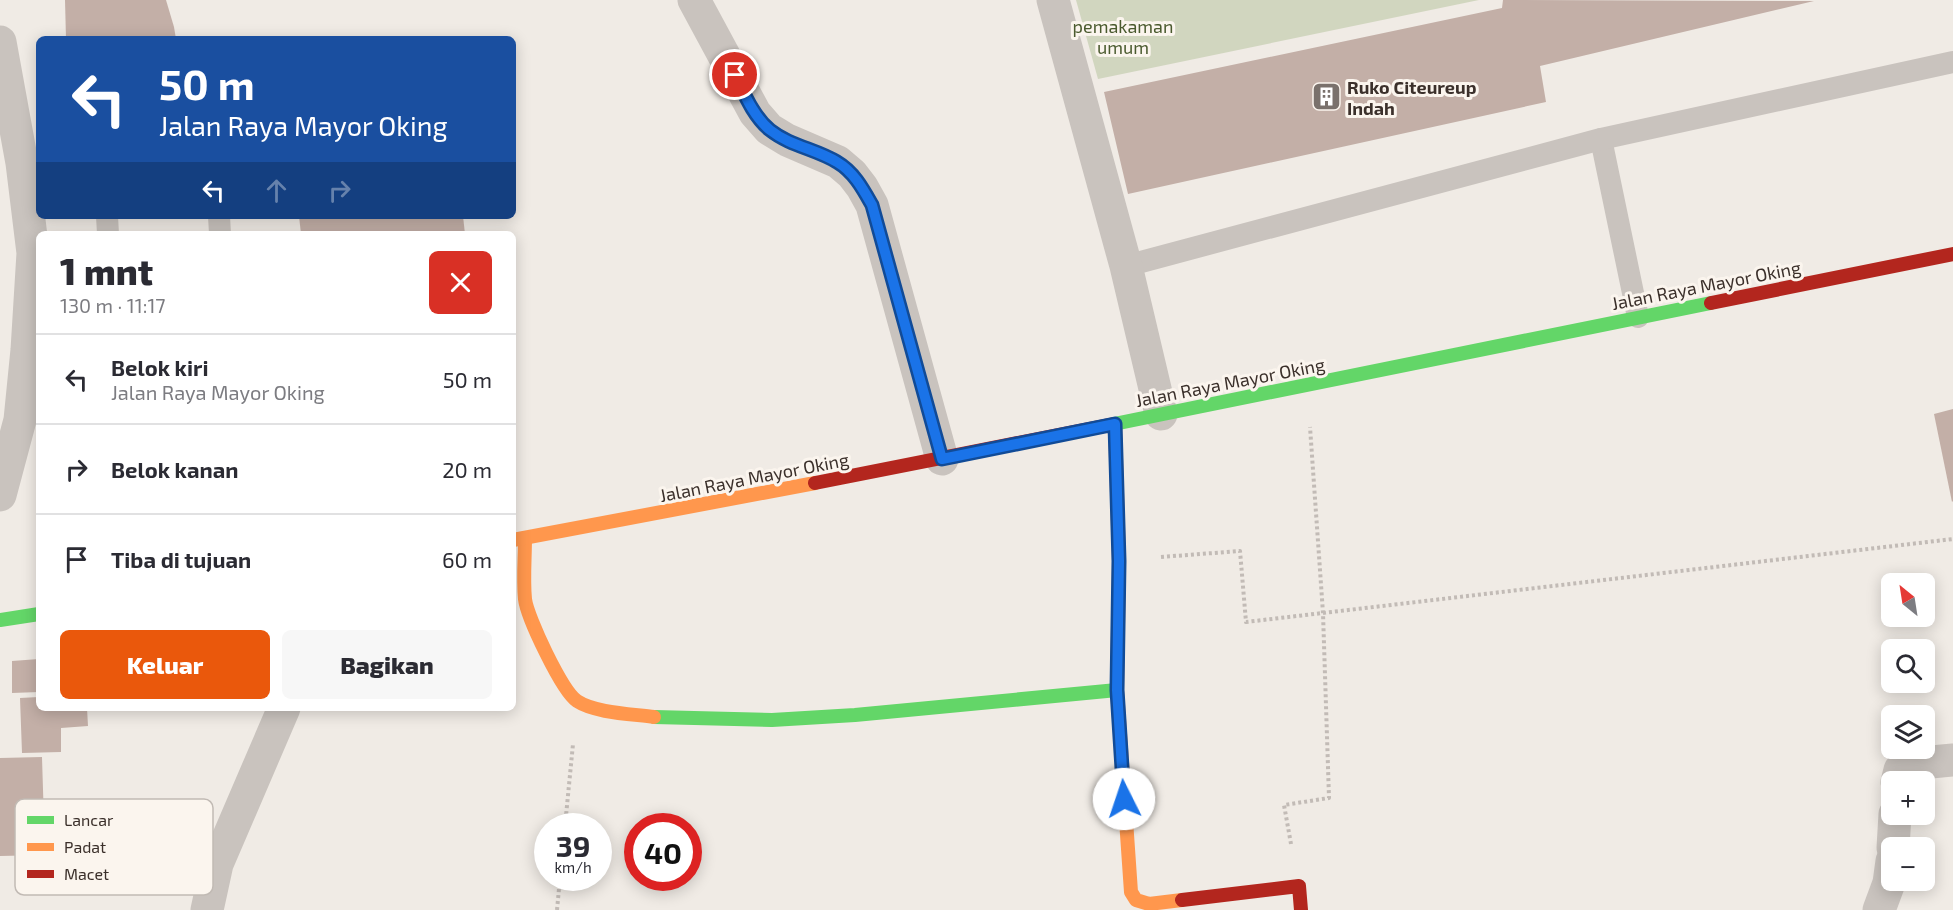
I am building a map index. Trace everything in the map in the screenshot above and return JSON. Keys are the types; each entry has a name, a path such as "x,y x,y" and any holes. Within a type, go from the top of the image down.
{"main road":[{"name":"Jalan Raya Mayor Oking","path":"519,539 942,459 1953,254"},
{"path":"1115,424 1119,561 1117,690 1129,886 1136,900 1149,904 1299,886 1301,910"},
{"path":"519,539 525,599 532,623 563,683 577,701 602,710 659,718 772,720 855,715 1117,690"},
{"path":"0,620 36,614"}],"street":[{"path":"694,0 755,113 769,129 787,140 838,162 852,174 872,205 942,459"},
{"path":"1053,0 1126,266 1161,414"},
{"path":"0,42 22,163 33,253 27,350 30,419 0,495"},
{"path":"213,882 217,864 283,711"},
{"path":"1900,771 1910,764 1953,760"},
{"path":"1879,910 1886,891"},
{"path":"207,910 210,895"}],"lane":[{"path":"1126,266 1601,139 1953,62"},
{"path":"1601,139 1638,317"}],"path":[{"path":"1299,886 1284,805 1329,798 1323,613 1307,385"},
{"path":"1119,561 1240,550 1246,622 1953,539"},
{"path":"566,813 577,701"},
{"path":"557,910 559,891"}],"green space":[{"name":"pemakaman umum","path":"1076,0 1479,0 1098,79"}],"building":[{"path":"65,0 166,0 176,36 66,36"},
{"name":"Ruko Citeureup Indah","path":"1503,0 1814,1 1540,66 1546,102 1128,194 1104,92 1502,8"},
{"path":"299,219 463,219 465,231 301,231"},
{"path":"1953,409 1953,501 1952,502 1934,414"},
{"path":"36,659 36,692 12,693 12,661"},
{"path":"36,697 36,711 87,711 88,726 61,728 61,752 22,753 20,698"},
{"path":"42,757 43,799 15,799 15,856 0,856 0,758"}],"traffic: fast":[{"path":"1114,424 1711,303"},
{"path":"0,620 36,614"},
{"path":"654,717 772,720 855,715 1117,690"}],"traffic: slow":[{"path":"1115,424 1119,561 1117,690 1131,892 1136,900 1149,904 1182,900"},
{"path":"516,539 815,483"},
{"path":"525,538 524,584 527,608 546,653 563,683 577,701 585,705 614,712 654,717"}],"traffic: jam":[{"path":"1711,303 1953,254"},
{"path":"815,483 1114,424"},
{"path":"1182,900 1299,886 1301,910"}],"place":[{"name":"Ruko Citeureup Indah","path":"1326,97"}],"route":[{"path":"735,75 755,113 769,129 787,140 838,162 852,174 872,205 942,459 1115,424 1119,561 1117,690 1124,799"}]}
